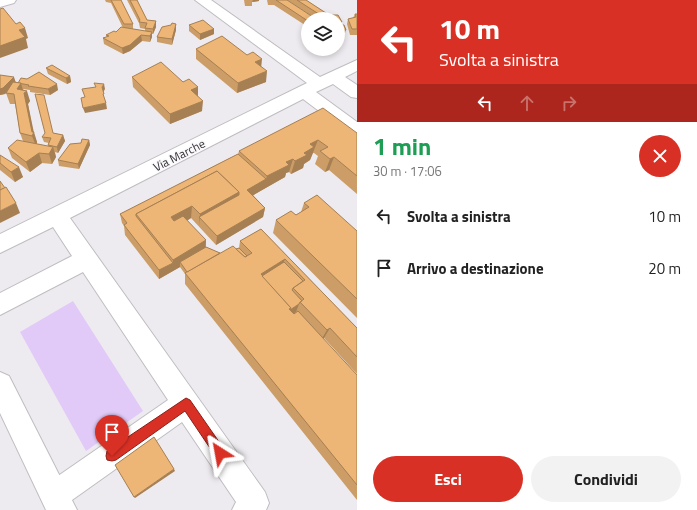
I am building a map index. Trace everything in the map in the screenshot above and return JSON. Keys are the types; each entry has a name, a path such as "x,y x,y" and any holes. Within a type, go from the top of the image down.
{"street":[{"path":"0,3 9,0"},
{"path":"202,0 312,88 357,131"},
{"name":"Via Marche","path":"0,244 357,65"},
{"path":"334,77 357,93"},
{"path":"57,216 254,503 246,510"},
{"path":"0,304 87,259"},
{"path":"0,386 58,503 186,403"}],"shaded area":[{"path":"73,301 143,411 86,451 20,332"}],"building":[{"path":"111,0 121,0 133,24 124,24"},
{"path":"130,0 137,0 147,20 156,21 153,29 145,28 147,23 139,22 140,20"},
{"path":"276,0 287,0 305,12 301,12 301,16"},
{"path":"297,0 306,0 324,12 316,12"},
{"path":"3,8 16,24 20,22 25,28 19,30 25,37 0,46 0,9"},
{"path":"355,14 357,14 357,29 352,29 348,19 356,17"},
{"path":"203,20 214,29 200,34 189,25"},
{"path":"172,23 176,24 172,39 157,37 162,27 171,25"},
{"path":"121,27 152,32 150,36 141,35 130,45 122,48 103,38 109,36 106,35 114,31 116,32"},
{"path":"222,36 247,55 253,52 262,59 255,62 267,71 238,83 196,49"},
{"path":"161,62 183,82 189,79 198,87 191,90 203,101 170,114 132,77"},
{"path":"52,65 70,76 66,78 46,68"},
{"path":"39,72 57,84 48,89 18,83 21,78 27,79"},
{"path":"0,75 14,77 0,89"},
{"path":"13,82 21,83 17,89 27,91 24,93 32,132 34,132 32,136 20,133 14,94 6,93"},
{"path":"94,83 104,84 102,87 106,103 83,108 81,98 85,97 82,89 96,87"},
{"path":"35,94 44,95 53,133 63,135 57,147 48,145 51,138 42,137 45,133"},
{"path":"323,108 357,133 357,176 334,157 330,159 320,151 328,147 318,140 310,144 314,147 304,153 307,155 295,161 293,159 286,162 289,165 267,176 239,151"},
{"path":"82,139 89,140 78,164 58,160 70,144 81,143"},
{"path":"17,140 53,147 49,154 39,153 26,162 8,148"},
{"path":"238,154 266,179 247,190 265,208 217,236 199,217 239,195 239,192 217,171 136,214 136,216 173,263 159,270 124,225 127,223 120,214"},
{"path":"0,155 19,167 11,172 0,163"},
{"path":"217,171 239,192 200,214 192,206 171,217 174,221 183,216 206,240 173,260 136,214"},
{"path":"0,181 5,188 0,190"},
{"path":"6,187 16,203 0,211 0,190"},
{"path":"317,195 357,231 357,299 276,220 291,211 296,215 309,207 304,203"},
{"path":"261,229 357,328 357,357 330,328 327,330 300,302 304,299 293,288 305,280 285,259 261,274 291,308 289,309 294,314 298,311 357,375 357,485 185,273 233,246 245,257 252,253 240,241"},
{"path":"206,247 220,253 187,272 180,262"},
{"path":"239,248 247,256 245,257 236,249"},
{"path":"284,262 303,281 292,290 302,301 290,310 291,308 262,276"},
{"path":"154,437 174,469 134,497 115,465"}],"route":[{"path":"112,456 186,403 220,453"}]}
